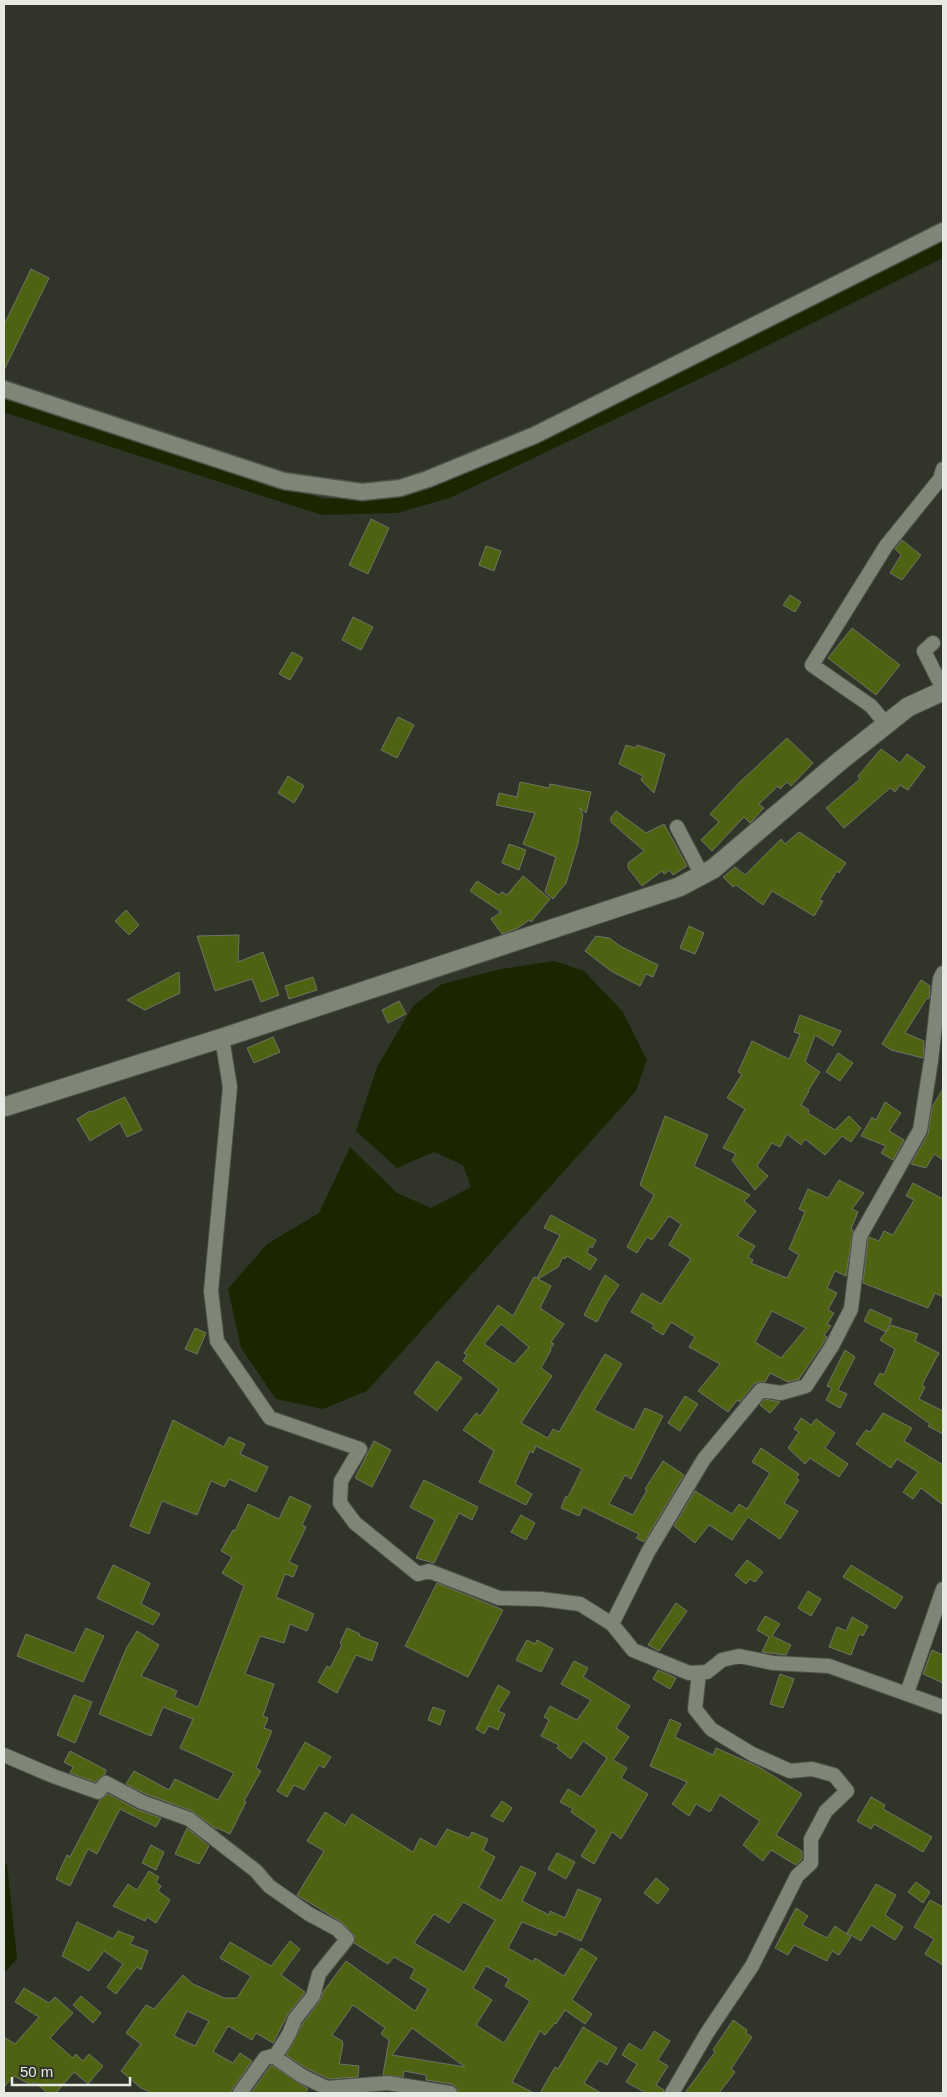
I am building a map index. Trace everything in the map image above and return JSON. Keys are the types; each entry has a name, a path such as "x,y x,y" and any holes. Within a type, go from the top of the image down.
{"main road":[{"path":"4,1107 222,1038 679,887 713,869 840,760 908,707 943,690"}],"street":[{"path":"4,389 284,481 362,492 400,488 428,479 535,435 943,231"},
{"path":"886,724 871,706 812,664 886,546 940,479 943,469"},
{"path":"934,643 924,651 943,690"},
{"path":"677,827 702,875"},
{"path":"612,1624 648,1552 704,1459 760,1390 781,1393 806,1386 832,1346 851,1309 860,1236 920,1130 931,1061 940,979 943,974"},
{"path":"222,1038 230,1087 211,1291 217,1341 270,1418 360,1449 341,1481 340,1504 355,1523 418,1574 429,1571 499,1598 541,1599 580,1604 612,1624 633,1650 689,1673 707,1672 722,1660 739,1656 773,1663 829,1666 943,1707"},
{"path":"907,1693 943,1589"},
{"path":"672,2093 707,2033 752,1966 797,1876 811,1863 811,1838 826,1812 847,1791 834,1775 812,1768 790,1771 752,1754 711,1729 695,1709 699,1673"},
{"path":"4,1755 53,1776 98,1792 106,1784 142,1802 189,1819 256,1871 269,1886 309,1914 337,1929 346,1939 319,1974 313,1996 295,2018 289,2034 273,2056 265,2058 240,2093"},
{"path":"273,2056 302,2076 327,2088 388,2084 450,2093"}],"shaded area":[{"path":"554,961 584,971 623,1012 647,1060 636,1091 367,1391 323,1409 276,1399 241,1348 228,1289 267,1244 319,1213 350,1147 397,1193 431,1208 471,1187 463,1165 434,1152 397,1168 356,1131 377,1067 413,1006 442,984 501,969"},
{"path":"4,1864 7,1864 17,1959 4,1973"}],"building":[{"path":"31,269 49,278 4,370 4,325"},
{"path":"371,519 389,528 368,574 349,565"},
{"path":"902,540 921,555 902,580 890,573 901,555 895,549"},
{"path":"486,546 501,551 494,571 479,565"},
{"path":"790,595 801,602 795,612 783,605"},
{"path":"353,617 373,627 361,650 342,640"},
{"path":"852,628 900,665 876,695 828,658"},
{"path":"292,652 303,658 290,680 279,674"},
{"path":"398,717 414,725 397,758 381,750"},
{"path":"787,738 813,763 791,786 787,782 780,789 778,786 759,804 764,808 750,823 744,817 712,851 701,840 719,822 710,814 739,783"},
{"path":"626,745 636,748 637,745 665,754 654,793 641,780 643,776 619,764"},
{"path":"881,749 900,763 907,754 925,767 908,790 900,785 895,792 890,788 844,828 826,808 860,779 858,776"},
{"path":"288,776 304,786 294,803 278,793"},
{"path":"520,782 549,788 550,784 591,792 586,813 580,808 583,815 578,843 566,883 553,899 545,892 556,857 523,844 535,813 496,805 499,793 517,797"},
{"path":"616,811 646,833 664,824 687,866 673,875 670,870 664,874 662,871 642,886 628,868 628,863 644,851 611,822 611,817"},
{"path":"799,832 846,863 839,873 837,871 819,900 823,901 814,916 772,891 763,905 736,885 733,887 723,877 735,867 745,875 781,839 785,844"},
{"path":"509,844 526,850 519,870 502,863"},
{"path":"523,876 550,899 531,922 529,920 518,928 502,934 491,919 501,912 470,891 477,881 499,895 502,892 507,895"},
{"path":"126,910 139,925 129,935 115,921"},
{"path":"689,926 704,933 695,954 680,948"},
{"path":"239,935 238,962 263,952 279,995 261,1002 252,979 215,991 197,936"},
{"path":"596,936 609,938 620,946 658,965 653,977 646,974 640,986 611,971 585,951"},
{"path":"179,972 180,993 145,1010 127,1000"},
{"path":"313,977 317,990 289,999 285,986"},
{"path":"921,980 930,986 929,999 927,998 905,1033 924,1041 923,1058 891,1050 882,1044"},
{"path":"399,1001 406,1014 388,1023 382,1010"},
{"path":"800,1015 841,1031 833,1046 815,1035 805,1062 820,1072 801,1105 809,1110 808,1113 835,1130 849,1116 861,1128 851,1142 842,1136 825,1155 805,1139 801,1145 787,1134 780,1147 772,1143 757,1166 768,1176 755,1190 732,1160 736,1154 723,1148 745,1109 727,1098 742,1074 738,1072 752,1041 789,1059 800,1034 794,1032"},
{"path":"273,1037 280,1052 254,1063 247,1048"},
{"path":"838,1053 853,1063 840,1081 826,1072"},
{"path":"943,1089 943,1160 934,1154 926,1168 911,1164 928,1134 932,1107"},
{"path":"125,1097 142,1130 127,1137 120,1123 90,1141 77,1119 90,1111"},
{"path":"885,1102 901,1113 889,1131 904,1140 893,1160 881,1153 886,1146 861,1136 872,1117 876,1120"},
{"path":"665,1116 708,1135 694,1166 750,1195 744,1201 756,1211 737,1236 755,1246 748,1257 753,1260 751,1263 787,1278 799,1255 789,1249 805,1212 799,1209 808,1189 828,1198 839,1180 864,1193 852,1209 858,1212 851,1229 853,1230 846,1276 835,1271 827,1288 837,1293 828,1310 834,1313 827,1324 831,1326 824,1335 827,1337 824,1342 799,1379 788,1382 770,1373 765,1382 754,1384 740,1402 737,1400 728,1412 698,1391 720,1364 689,1347 695,1337 671,1322 663,1335 652,1328 654,1325 631,1312 642,1293 661,1304 691,1259 669,1245 681,1224 669,1216 652,1240 647,1237 637,1253 627,1247 654,1195 640,1185","holes":["772,1311 806,1328 781,1358 755,1342"]},
{"path":"913,1183 943,1199 943,1297 935,1293 928,1308 863,1283 869,1237 879,1241 884,1231 893,1235 914,1200 906,1196"},
{"path":"551,1215 596,1240 592,1248 589,1246 587,1253 597,1259 590,1270 567,1256 565,1259 563,1257 558,1267 538,1279 551,1286 540,1308 564,1324 551,1342 554,1344 541,1368 552,1376 521,1423 548,1438 553,1429 559,1432 605,1354 622,1364 594,1410 634,1430 645,1408 663,1416 631,1479 625,1475 609,1504 633,1515 647,1490 645,1489 663,1461 684,1475 644,1542 636,1538 639,1534 583,1507 579,1516 561,1508 582,1469 536,1446 533,1453 530,1451 515,1484 532,1494 526,1505 479,1482 494,1451 463,1430 476,1413 480,1416 499,1389 463,1361 467,1355 464,1353 498,1305 513,1316 534,1277 537,1278 560,1235 544,1228","holes":["501,1324 529,1347 514,1364 484,1344"]},
{"path":"605,1275 619,1285 597,1322 584,1315"},
{"path":"870,1309 892,1319 886,1332 864,1321"},
{"path":"891,1325 918,1334 915,1341 939,1353 922,1385 925,1387 919,1399 943,1411 943,1434 928,1426 930,1424 874,1384 880,1373 884,1375 895,1349 880,1340"},
{"path":"195,1328 206,1333 197,1354 185,1349"},
{"path":"845,1350 855,1357 838,1390 847,1394 840,1408 826,1400 832,1388 827,1386"},
{"path":"437,1361 462,1378 437,1411 414,1393"},
{"path":"685,1396 698,1404 680,1431 668,1423"},
{"path":"765,1399 780,1402 770,1413 760,1405"},
{"path":"883,1413 912,1428 904,1441 943,1465 943,1505 921,1488 913,1499 903,1492 918,1472 897,1459 891,1468 856,1444 866,1430 870,1432"},
{"path":"801,1418 811,1425 816,1419 835,1433 825,1448 848,1464 839,1477 810,1458 805,1464 788,1448 799,1432 794,1429"},
{"path":"173,1420 224,1447 229,1437 245,1444 240,1454 268,1467 256,1492 229,1479 225,1487 211,1481 197,1515 162,1501 149,1534 130,1526"},
{"path":"374,1441 391,1450 372,1487 355,1478"},
{"path":"761,1448 799,1474 796,1478 799,1480 784,1503 798,1511 780,1539 748,1517 732,1540 709,1525 695,1543 674,1526 695,1491 732,1514 739,1504 747,1509 770,1473 752,1462"},
{"path":"424,1480 478,1507 472,1520 459,1513 434,1563 416,1558 435,1520 410,1507"},
{"path":"290,1496 311,1506 302,1525 306,1527 289,1562 298,1566 293,1577 285,1574 276,1597 314,1614 307,1631 290,1624 284,1643 260,1636 245,1674 274,1684 263,1716 268,1718 264,1728 272,1731 256,1768 261,1771 244,1801 246,1802 230,1834 216,1829 192,1811 146,1794 126,1784 134,1771 169,1790 175,1779 218,1800 234,1773 180,1748 193,1719 163,1707 151,1736 99,1714 126,1649 137,1631 159,1645 141,1676 177,1691 174,1697 198,1707 244,1586 222,1573 232,1557 221,1551 233,1530 235,1531 248,1504 279,1519"},
{"path":"521,1515 535,1523 526,1540 511,1532"},
{"path":"747,1560 763,1572 755,1582 750,1579 746,1584 735,1575"},
{"path":"113,1565 150,1583 141,1604 160,1614 153,1625 97,1598"},
{"path":"851,1565 903,1597 895,1609 843,1577"},
{"path":"437,1583 503,1610 468,1677 405,1646"},
{"path":"808,1591 821,1599 811,1616 798,1608"},
{"path":"676,1603 687,1611 659,1651 648,1645"},
{"path":"765,1616 780,1624 772,1636 791,1645 786,1655 762,1652 769,1637 757,1630"},
{"path":"852,1617 868,1626 863,1636 859,1634 851,1655 829,1647 837,1627 846,1631"},
{"path":"86,1628 104,1636 83,1682 17,1656 26,1634 74,1653"},
{"path":"347,1628 360,1634 359,1636 378,1643 372,1661 356,1655 337,1693 318,1682 327,1666 330,1668 342,1645 340,1643"},
{"path":"527,1640 535,1644 537,1640 553,1649 541,1672 516,1660"},
{"path":"932,1650 943,1655 943,1683 923,1674"},
{"path":"574,1661 588,1668 583,1677 630,1706 616,1728 629,1737 613,1760 627,1768 621,1778 648,1794 621,1839 612,1832 594,1864 581,1856 597,1830 571,1812 573,1809 560,1802 568,1789 581,1797 607,1758 583,1741 571,1759 557,1748 559,1745 541,1736 549,1720 544,1717 550,1706 577,1720 591,1700 561,1684"},
{"path":"658,1670 676,1678 670,1689 653,1679"},
{"path":"780,1674 794,1679 783,1708 770,1704"},
{"path":"498,1685 510,1692 498,1711 505,1714 498,1730 489,1726 484,1734 476,1729"},
{"path":"74,1695 92,1702 75,1743 57,1735"},
{"path":"433,1707 445,1711 440,1725 428,1720"},
{"path":"670,1719 681,1724 675,1737 713,1755 716,1748 759,1767 802,1794 776,1835 802,1851 802,1859 796,1865 771,1850 763,1861 743,1845 760,1821 720,1795 710,1812 696,1804 689,1816 672,1804 687,1782 650,1766"},
{"path":"305,1742 331,1757 324,1768 319,1765 304,1790 294,1785 287,1797 277,1791"},
{"path":"70,1751 106,1770 105,1774 95,1782 70,1773 73,1767 64,1762"},
{"path":"108,1794 138,1810 161,1818 156,1827 120,1809 97,1854 88,1849 70,1886 56,1879 67,1855 70,1857 100,1800"},
{"path":"871,1797 885,1805 883,1809 932,1837 923,1852 874,1824 871,1829 857,1821"},
{"path":"502,1801 512,1808 503,1822 491,1816"},
{"path":"325,1812 345,1825 352,1814 413,1852 420,1838 436,1847 447,1829 469,1838 472,1832 488,1839 483,1850 495,1857 479,1888 501,1901 521,1866 536,1873 522,1901 549,1915 550,1911 565,1918 578,1889 601,1899 581,1941 559,1931 556,1936 522,1922 508,1948 533,1962 535,1958 564,1976 581,1948 597,1958 572,2000 592,2014 585,2024 565,2010 556,2024 545,2035 540,2031 512,2082 534,2093 459,2093 452,2084 426,2080 426,2075 404,2071 403,2077 383,2075 389,2040 381,2034 385,2028 353,2005 332,2035 342,2041 343,2044 339,2064 359,2066 358,2077 329,2079 306,2068 286,2055 303,2023 346,1961 415,2011 428,1989 410,1978 415,1969 394,1957 388,1964 354,1943 355,1936 343,1923 297,1895 324,1851 307,1841","holes":["463,1902 495,1920 464,1972 414,1943 434,1914 449,1923","486,1966 509,1979 505,1986 530,2001 504,2043 476,2025 492,2000 473,1988","412,2028 465,2067 392,2055"]},
{"path":"187,1828 209,1846 199,1864 175,1854"},
{"path":"151,1845 164,1852 156,1870 142,1863"},
{"path":"557,1853 575,1862 566,1879 548,1869"},
{"path":"149,1871 159,1877 156,1882 161,1886 158,1891 170,1900 156,1923 147,1917 145,1921 113,1906 128,1884 137,1890"},
{"path":"656,1878 669,1889 658,1904 644,1893"},
{"path":"916,1882 930,1892 923,1903 908,1892"},
{"path":"876,1884 896,1895 885,1915 903,1927 895,1940 871,1925 861,1941 847,1933"},
{"path":"930,1900 943,1907 943,1965 925,1954 934,1939 914,1927"},
{"path":"796,1908 808,1916 802,1925 827,1938 835,1926 851,1937 839,1955 832,1951 827,1961 794,1945 788,1955 775,1948"},
{"path":"77,1922 113,1939 118,1931 134,1937 130,1944 148,1951 141,1970 137,1967 116,1994 107,1987 123,1964 104,1951 89,1971 62,1956"},
{"path":"290,1941 300,1949 281,1975 305,1992 288,2014 273,2043 256,2033 252,2040 228,2026 213,2052 233,2063 240,2053 252,2061 231,2093 152,2093 141,2088 121,2071 141,2044 126,2033 146,2005 154,2009 183,1975 193,1984 224,1998 237,1998 251,1976 220,1958 230,1942 271,1966","holes":["187,2011 209,2021 195,2046 174,2036"]},
{"path":"24,1988 49,2003 55,1997 73,2013 50,2038 73,2058 76,2054 83,2061 89,2054 103,2066 88,2084 74,2072 56,2093 48,2093 34,2082 31,2085 14,2076 4,2087 4,2037 15,2044 39,2017 15,2002"},
{"path":"81,1996 101,2013 93,2023 73,2005"},
{"path":"733,2020 747,2030 746,2033 752,2037 731,2069 735,2072 719,2093 685,2093 715,2052 713,2050"},
{"path":"583,2027 617,2048 607,2065 599,2060 584,2083 601,2093 540,2093 555,2067 558,2069"},
{"path":"654,2031 670,2041 658,2060 668,2066 656,2085 664,2090 663,2093 646,2093 626,2082 637,2064 622,2055 629,2043 642,2051"},
{"path":"271,2065 308,2089 305,2093 251,2093"}],"waterway":[{"path":"4,404 323,507 396,505 448,490 739,351 943,249"}]}
